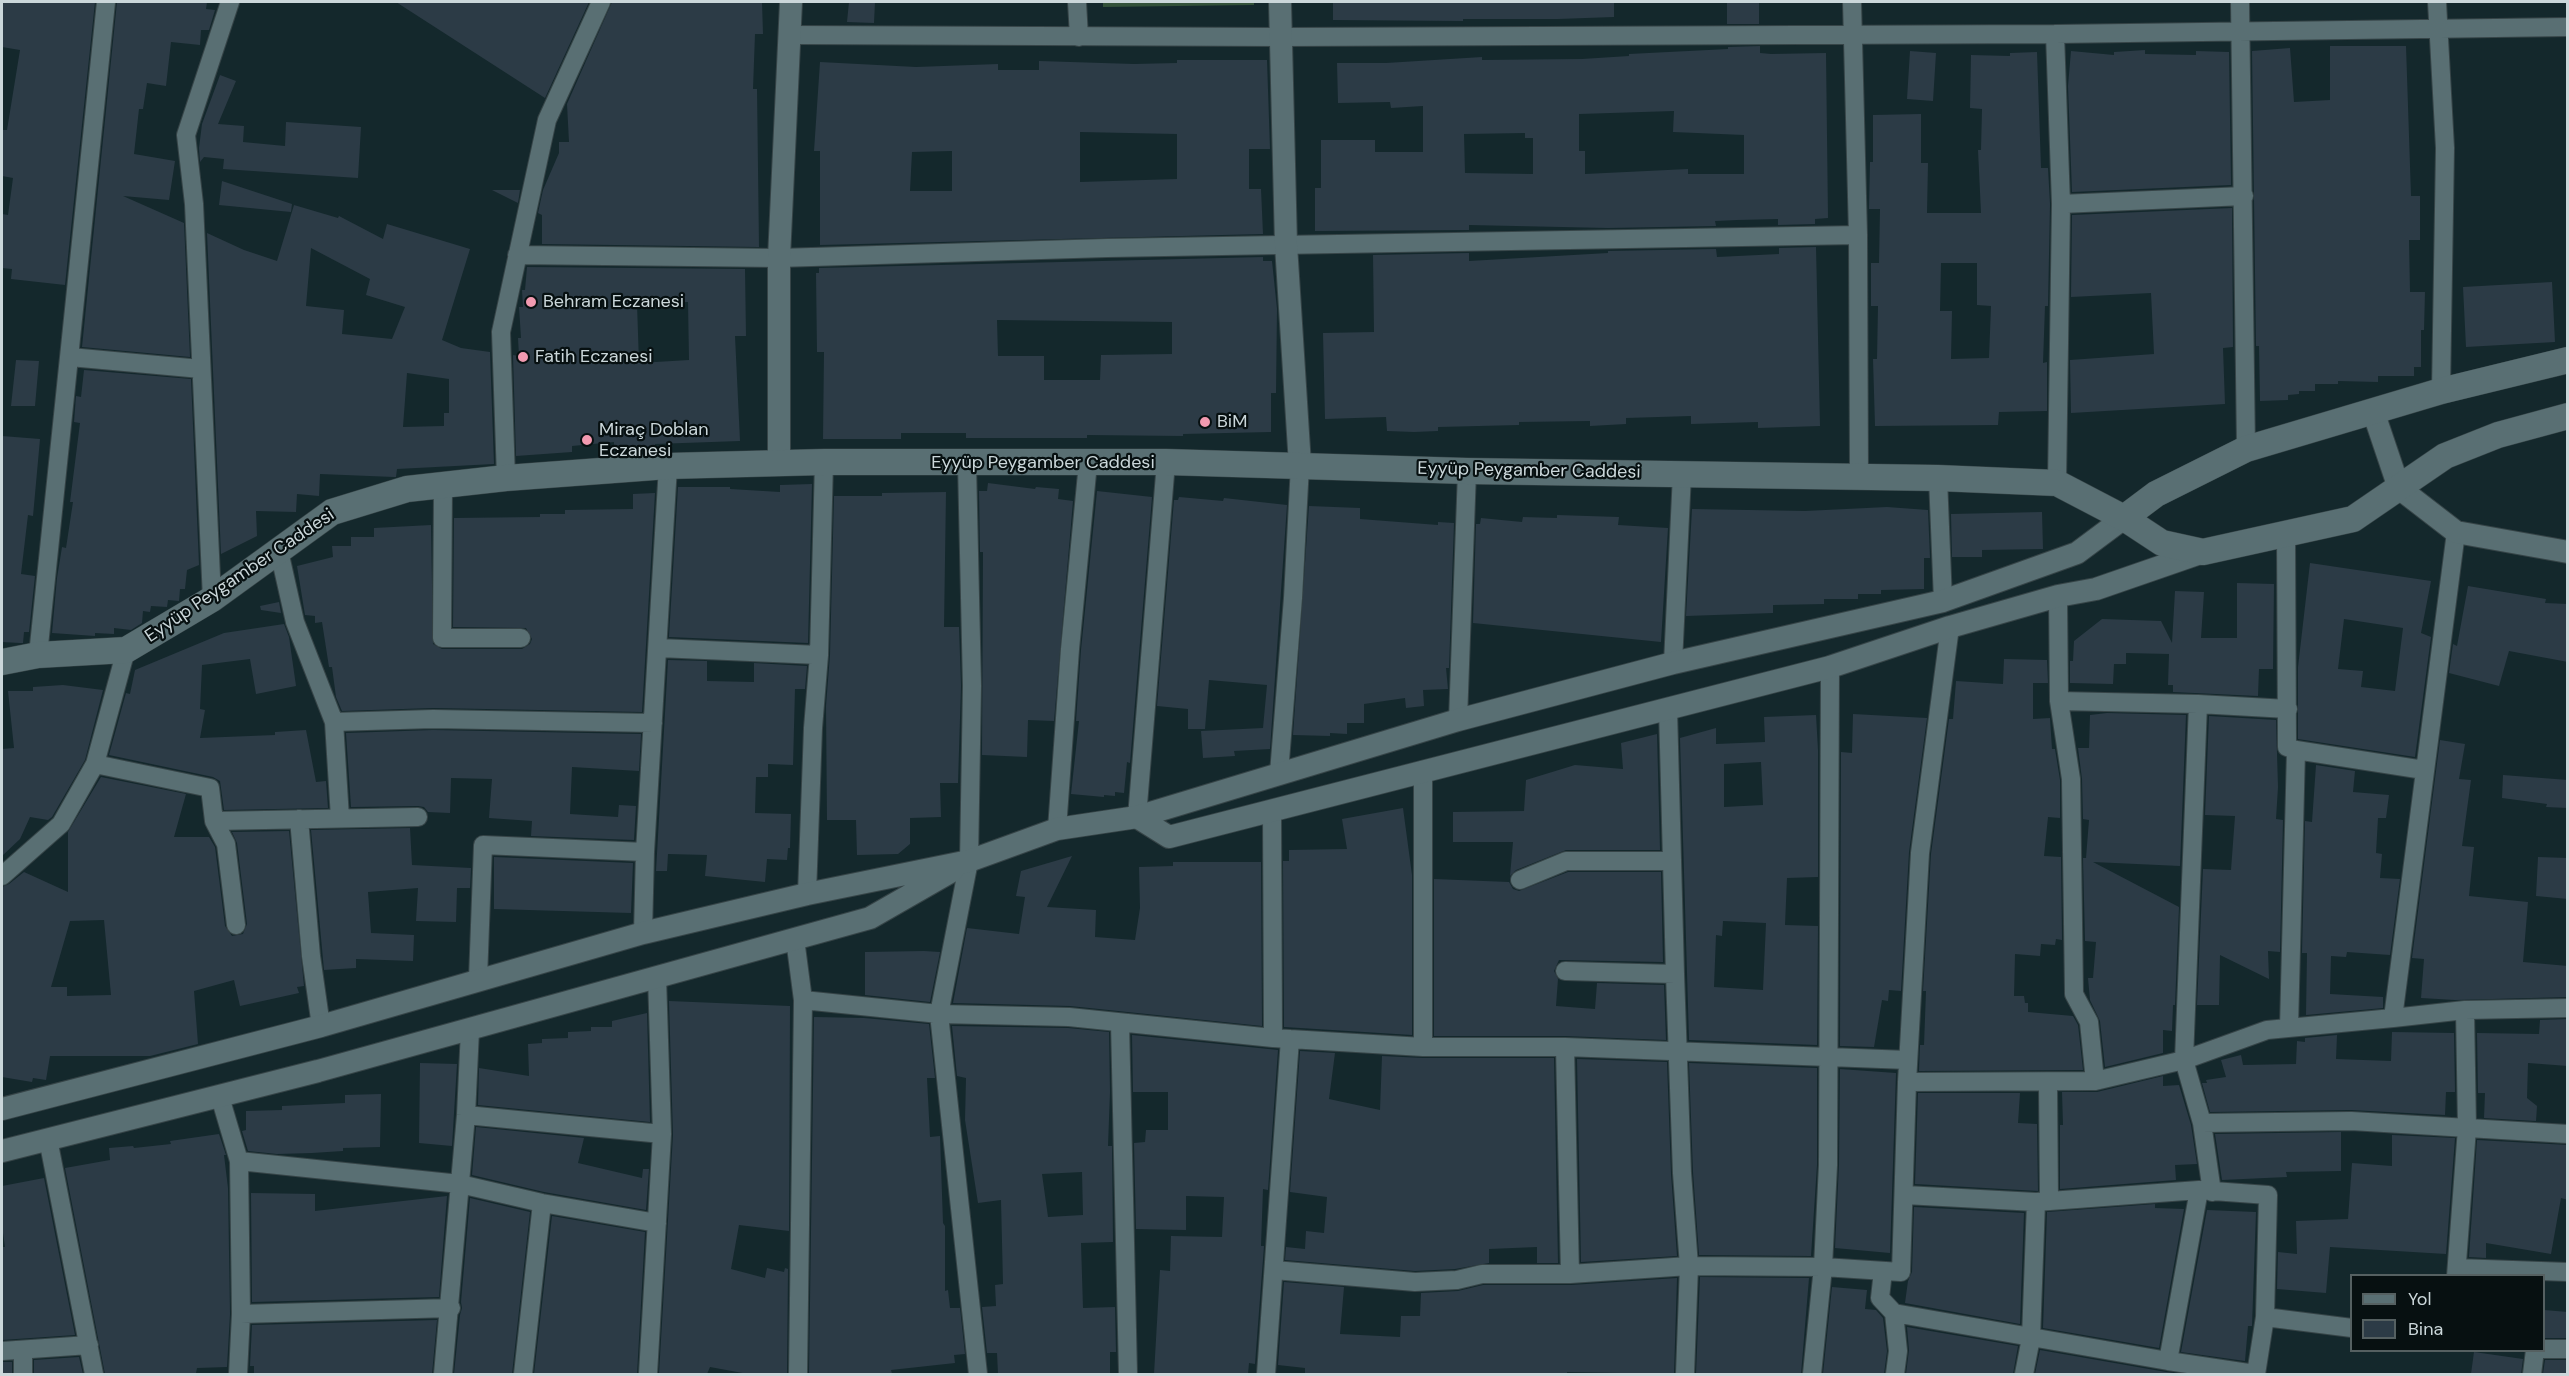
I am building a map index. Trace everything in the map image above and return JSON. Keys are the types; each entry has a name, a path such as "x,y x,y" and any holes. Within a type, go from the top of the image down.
{"main road":[{"path":"2124,518 2156,494 2246,449 2441,391 2568,360"},
{"path":"2203,552 2353,519 2445,456 2498,435 2568,416"},
{"name":"Eyyüp Peygamber Caddesi","path":"2,662 38,655 126,650 212,599 332,512 407,489 506,478 668,466 825,462 967,464 1166,462 1467,471 1938,478 2057,483 2124,518 2162,543 2203,552"}],"street":[{"path":"38,655 106,2"},
{"path":"212,599 194,204 186,135 230,2"},
{"path":"506,478 501,332 547,120 601,2"},
{"path":"779,463 779,258 791,2"},
{"path":"1077,2 1079,37"},
{"path":"1279,773 1293,598 1300,465 1286,245 1280,2"},
{"path":"1852,2 1858,235 1859,478"},
{"path":"2240,2 2246,449"},
{"path":"2437,2 2445,148 2441,391"},
{"path":"791,34 1079,37 2055,34 2568,27"},
{"path":"2055,34 2061,204 2057,483"},
{"path":"2061,204 2244,196"},
{"path":"517,255 779,258 1286,245 1858,235"},
{"path":"70,357 201,369"},
{"path":"2373,411 2398,488 2456,532 2568,552"},
{"path":"807,894 813,728 819,655 825,462"},
{"path":"1137,818 1166,462"},
{"path":"1057,829 1070,649 1088,463"},
{"path":"967,464 972,686 969,861 939,1014 978,1374"},
{"path":"643,933 645,852 659,648 668,466"},
{"path":"1458,720 1467,471"},
{"path":"1673,663 1682,474"},
{"path":"1938,478 1943,602"},
{"path":"443,485 442,638 521,638"},
{"path":"2,1109 321,1026 643,933 807,894 969,861 1057,829 1137,818 1458,720 1673,663 1943,602 2077,553 2124,518"},
{"path":"2393,1018 2456,532"},
{"path":"2286,533 2287,747 2424,770"},
{"path":"279,551 295,622 334,722 340,818"},
{"path":"1137,818 1169,837 1830,667 1950,627 2058,596 2097,589 2203,552"},
{"path":"2058,596 2059,701 2071,780 2074,994 2089,1022 2095,1081"},
{"path":"1274,1270 1415,1282 1457,1280 1482,1274 1570,1274 1689,1266 1823,1267 1901,1272 1907,1082 1920,853 1950,627"},
{"path":"659,648 819,655"},
{"path":"2,876 61,824 95,764 126,650"},
{"path":"1812,1374 1823,1267 1829,1057 1830,667"},
{"path":"2059,701 2198,704 2288,709"},
{"path":"2169,1361 2206,1191 2202,1123 2184,1060 2198,704"},
{"path":"1668,709 1682,1173 1689,1266 1685,1374"},
{"path":"334,722 433,719 653,723"},
{"path":"2289,1027 2296,750"},
{"path":"95,764 210,788 214,821 226,844 236,925"},
{"path":"1423,770 1423,1047"},
{"path":"1266,1374 1274,1270 1281,1039 1272,811"},
{"path":"214,821 418,818"},
{"path":"299,819 311,956 321,1026"},
{"path":"478,979 483,844 645,852"},
{"path":"2,1151 220,1097 470,1030 870,918 969,861"},
{"path":"1520,880 1566,861 1672,861"},
{"path":"795,939 803,1000 798,1374"},
{"path":"1565,971 1675,974"},
{"path":"648,1374 662,1134 657,977"},
{"path":"803,1000 939,1014 1069,1017 1281,1039 1423,1047 1565,1047 1908,1060"},
{"path":"1907,1082 2095,1081 2184,1060 2266,1030 2465,1010 2568,1008"},
{"path":"2465,1010 2467,1128 2456,1272 2568,1272"},
{"path":"1120,1023 1128,1374"},
{"path":"443,1374 451,1308 466,1115 470,1030"},
{"path":"1565,1047 1570,1274"},
{"path":"2024,1374 2031,1338 2043,1202 2048,1083"},
{"path":"220,1097 239,1161 241,1314 238,1374"},
{"path":"466,1115 662,1134"},
{"path":"2202,1123 2351,1121 2568,1134"},
{"path":"48,1139 94,1374"},
{"path":"239,1161 460,1184 542,1203 657,1223"},
{"path":"1882,1271 1880,1298 1894,1313 2031,1338 2256,1374 2265,1317 2268,1195 2206,1191 2043,1202 1905,1195"},
{"path":"523,1374 542,1203"},
{"path":"241,1314 451,1308"},
{"path":"1894,1313 1898,1351 1895,1374"},
{"path":"2265,1317 2350,1328"},
{"path":"2,1351 89,1345"},
{"path":"2545,1349 2568,1349"},
{"path":"23,1350 23,1374"},
{"path":"2532,1374 2535,1352"}],"green space":[{"path":"1103,2 1254,2 1254,5 1103,7"}],"building":[{"path":"2,2 95,2 65,285 11,279 12,269 2,268 2,214 8,215 13,178 2,176 2,130 7,130 20,50 2,47"},
{"path":"117,2 207,2 206,9 215,10 209,30 201,30 200,45 171,42 166,86 147,83 143,109 139,109 134,154 175,161 169,200 123,196 184,223 190,357 82,347"},
{"path":"396,2 589,2 545,98"},
{"path":"612,2 762,2 763,34 755,34 753,89 757,89 759,247 542,244 542,215 538,213 543,190 559,153 559,142 569,142 567,104"},
{"path":"849,2 875,2 874,23 847,22"},
{"path":"1333,2 1614,2 1614,17 1463,19 1463,21 1333,20"},
{"path":"1727,2 1759,2 1759,24 1727,24"},
{"path":"1760,46 1760,53 1771,54 1826,53 1828,218 1815,219 1815,224 1778,225 1778,219 1715,221 1716,226 1608,228 1469,225 1469,230 1315,231 1315,188 1321,188 1321,140 1375,140 1375,152 1423,152 1423,106 1391,108 1390,102 1338,103 1337,63 1386,63 1482,57 1482,60 1582,59 1728,49 1728,47","holes":["1674,111 1673,132 1744,135 1744,174 1688,174 1688,169 1585,174 1585,151 1579,151 1579,114","1525,133 1525,138 1533,138 1533,174 1465,173 1464,134"]},
{"path":"2330,46 2406,46 2411,196 2420,196 2420,240 2409,240 2410,292 2425,292 2424,330 2421,330 2421,367 2414,367 2414,376 2378,376 2378,382 2338,381 2338,384 2315,384 2315,391 2299,391 2299,394 2288,395 2288,400 2260,401 2259,346 2256,346 2252,51 2290,48 2294,102 2330,100"},
{"path":"2145,50 2145,54 2196,55 2196,51 2229,52 2231,185 2072,192 2068,86 2071,51 2114,55 2114,52"},
{"path":"1910,51 1936,53 1933,101 1907,99"},
{"path":"2037,52 2041,168 2048,168 2050,204 2048,306 2045,306 2043,363 2047,362 2047,411 1999,412 1998,425 1875,426 1873,359 1877,359 1878,306 1871,306 1871,263 1879,263 1880,209 1869,209 1870,162 1873,162 1873,115 1921,114 1921,163 1928,163 1927,213 1981,213 1978,150 1981,150 1982,109 1970,108 1971,55 2010,56 2010,53","holes":["1941,263 1977,263 1977,305 1991,306 1989,358 1951,359 1952,311 1940,311"]},
{"path":"1177,60 1267,60 1270,149 1249,149 1249,189 1261,189 1263,234 820,245 820,151 814,151 820,62 916,67 998,64 998,70 1039,70 1039,61 1177,63","holes":["1080,132 1177,134 1177,179 1080,182","952,151 952,191 910,191 912,152"]},
{"path":"220,75 236,81 218,124 244,126 243,142 285,146 286,122 361,127 358,178 223,169 224,159 204,157 200,162 202,124"},
{"path":"222,181 292,204 291,212 219,205"},
{"path":"492,190 520,190 518,203"},
{"path":"294,205 338,218 339,216 383,239 387,224 470,249 442,340 461,348 490,352 494,464 397,469 396,477 320,474 319,496 297,494 296,512 256,511 257,536 221,554 207,233 244,250 277,261","holes":["311,248 370,279 366,295 405,307 392,339 342,334 344,310 306,306","407,373 449,379 449,413 444,413 444,426 403,427"]},
{"path":"2232,208 2233,347 2223,348 2225,404 2071,413 2070,360 2154,354 2151,293 2071,297 2072,215"},
{"path":"1816,247 1820,426 1758,428 1758,422 1691,424 1691,416 1626,418 1626,424 1590,426 1590,421 1519,422 1519,425 1438,427 1438,431 1414,432 1387,431 1386,417 1325,419 1323,333 1374,332 1373,255 1469,253 1469,261 1608,253 1608,251 1716,249 1717,257 1779,254 1779,248"},
{"path":"1263,257 1263,261 1272,261 1277,309 1276,393 1271,393 1271,432 1183,434 1183,436 1087,435 1087,438 966,438 966,433 901,433 901,439 823,439 824,352 817,352 816,273 819,273 819,268","holes":["997,320 1172,322 1172,354 1101,355 1100,380 1044,380 1044,356 998,356"]},
{"path":"527,267 745,269 746,336 735,336 740,441 655,444 655,447 614,449 614,442 572,446 572,452 516,456 513,355 519,356 518,338 521,338 519,307 523,307 522,290 525,290","holes":["688,302 689,360 639,363 637,304"]},
{"path":"2552,282 2555,342 2466,347 2463,287"},
{"path":"16,360 39,361 35,406 11,406"},
{"path":"84,370 191,379 199,565 187,570 185,589 180,589 179,601 168,600 167,607 151,606 150,612 143,611 142,623 131,630 114,628 114,634 95,633 95,636 52,633 57,578 62,547 66,548 73,502 70,502 80,423 74,422 76,396 81,397"},
{"path":"2,436 40,439 33,516 28,515 21,574 35,576 29,632 24,632 23,643 2,642"},
{"path":"988,483 1035,489 1036,487 1059,489 1058,499 1073,501 1054,721 1028,720 1027,757 982,755 983,552 980,552 979,491 987,491"},
{"path":"812,484 808,643 669,637 678,487 730,487 730,489 780,492 780,485"},
{"path":"1097,491 1152,497 1130,763 1127,762 1124,793 1115,792 1115,796 1104,795 1104,797 1071,794 1079,721 1076,721 1081,650"},
{"path":"946,492 944,627 959,627 961,686 958,783 940,783 941,817 910,818 910,844 898,854 857,855 856,820 827,820 826,706 830,655 834,496"},
{"path":"655,493 642,712 433,708 342,711 336,697 332,667 329,667 322,622 315,623 315,616 305,615 297,566 333,557 332,546 351,546 351,537 374,537 374,528 431,525 433,644 442,649 522,649 530,644 532,639 526,628 453,627 454,518 540,517 540,514 565,514 565,510 633,509 633,494"},
{"path":"1179,497 1223,501 1224,498 1287,505 1270,749 1234,751 1235,756 1203,758 1201,731 1263,728 1267,685 1209,680 1205,729 1188,729 1188,709 1157,706 1174,500 1178,500"},
{"path":"1309,506 1360,508 1360,519 1438,525 1438,522 1454,523 1449,668 1446,668 1448,689 1423,690 1424,706 1406,708 1405,698 1364,704 1364,723 1347,723 1347,734 1293,735"},
{"path":"1887,507 1928,510 1930,558 1924,558 1924,589 1881,590 1881,594 1858,594 1858,599 1824,599 1824,604 1773,605 1773,613 1686,616 1692,509 1805,511"},
{"path":"2042,512 2043,549 1982,550 1982,557 1952,557 1951,514"},
{"path":"1557,515 1619,517 1618,525 1668,528 1661,642 1473,623 1476,524 1480,524 1481,518 1522,522 1523,517 1557,518"},
{"path":"2310,563 2431,581 2421,633 2431,637 2415,757 2298,739 2298,667","holes":["2344,619 2403,628 2395,691 2361,687 2363,671 2338,669"]},
{"path":"2237,583 2274,584 2273,669 2259,669 2258,696 2173,692 2173,685 2168,685 2169,654 2126,653 2126,664 2114,664 2113,684 2070,683 2070,661 2073,661 2074,641 2102,619 2161,621 2172,643 2175,591 2204,592 2201,638 2237,638"},
{"path":"2468,586 2546,599 2545,603 2568,604 2568,662 2509,651 2499,686 2449,673 2453,644 2457,646"},
{"path":"279,602 281,613 261,610 260,606"},
{"path":"284,624 289,637 296,686 256,694 250,659 202,665 200,709 205,710 200,738 275,735 275,732 306,730 316,782 326,781 328,808 224,810 220,781 213,777 109,755 126,693 130,694 135,670 224,633"},
{"path":"2004,659 2047,660 2048,683 2033,683 2033,719 2050,718 2052,749 2055,749 2060,780 2060,818 2048,817 2044,856 2061,857 2062,940 2056,939 2055,945 2041,944 2040,956 2015,954 2014,996 2024,996 2025,1003 2028,1003 2028,1012 2073,1016 2078,1025 2083,1070 1919,1071 1920,1045 1924,1045 1926,991 1923,991 1931,854 1949,719 1953,719 1956,681 2003,684"},
{"path":"668,660 707,661 707,681 754,682 754,663 807,666 805,689 795,689 793,765 768,764 768,777 756,777 755,813 791,814 790,848 788,848 787,860 767,859 765,882 705,876 707,855 668,854 667,871 656,871"},
{"path":"63,685 103,690 85,760 52,817 48,820 30,817 20,839 2,856 2,749 14,748 8,691 33,691 33,687"},
{"path":"2107,713 2186,715 2180,866 2093,862 2179,907 2175,1005 2173,1005 2172,1031 2163,1030 2163,1053 2105,1067 2100,1021 2090,1000 2088,978 2093,978 2096,942 2085,941 2083,858 2086,858 2089,820 2083,819 2082,779 2078,748 2089,748 2090,715"},
{"path":"1853,714 1927,718 1909,852 1901,991 1889,990 1888,1001 1882,1000 1874,1047 1840,1046 1841,752 1852,753"},
{"path":"1816,715 1818,877 1787,878 1785,925 1818,926 1817,1045 1689,1040 1680,738 1716,728 1716,744 1765,742 1764,717","holes":["1761,762 1763,805 1724,807 1724,764","1723,921 1766,923 1763,990 1714,987 1716,935 1722,936"]},
{"path":"2209,716 2276,720 2278,787 2276,819 2283,820 2280,952 2268,951 2269,979 2220,955 2219,1005 2197,1005 2203,869 2231,870 2235,816 2205,815"},
{"path":"433,730 641,734 639,771 572,767 570,814 618,817 619,805 636,806 634,840 531,836 532,821 489,818 492,779 451,778 450,813 428,812 424,807 418,806 351,807 346,733"},
{"path":"1657,734 1660,850 1566,850 1516,870 1510,876 1513,842 1453,842 1453,812 1524,811 1526,780 1575,765 1623,769 1621,743"},
{"path":"2440,740 2465,744 2459,779 2471,780 2462,846 2474,847 2469,896 2528,902 2523,962 2568,966 2568,997 2455,1000 2421,998 2424,959 2412,958"},
{"path":"2316,765 2355,771 2353,792 2389,795 2386,818 2378,818 2376,853 2382,854 2380,878 2400,879 2390,955 2347,952 2346,957 2331,956 2330,994 2383,997 2383,1008 2306,1015 2307,953 2302,953 2305,821 2312,822"},
{"path":"2503,775 2568,780 2568,808 2546,807 2547,804 2502,798"},
{"path":"101,777 186,794 174,837 209,837 215,847 225,926 232,936 243,934 247,924 237,843 232,832 289,831 304,986 297,987 299,993 240,1006 234,980 194,991 198,1044 150,1056 50,1056 46,1080 33,1078 32,1082 2,1077 2,887 24,872 68,892 68,832","holes":["104,920 111,995 67,996 67,987 51,987 70,921"]},
{"path":"1403,808 1412,875 1412,1035 1284,1027 1283,861 1289,861 1289,850 1347,849 1342,819"},
{"path":"410,828 412,865 471,868 470,888 457,888 456,922 416,921 418,888 368,892 371,933 414,935 413,961 356,959 356,968 324,970 311,830"},
{"path":"1072,856 1047,907 1096,910 1095,937 1135,940 1140,908 1139,867 1173,866 1173,862 1261,862 1262,1026 1070,1006 953,1003 967,928 1019,934 1025,897 1016,896 1021,871"},
{"path":"494,857 633,863 631,913 494,909"},
{"path":"2538,857 2568,858 2568,899 2536,896"},
{"path":"1568,872 1661,872 1663,962 1559,960 1554,971 1558,979 1556,1006 1595,1009 1597,983 1664,985 1666,1040 1565,1036 1434,1036 1434,879 1509,882 1513,889 1519,891"},
{"path":"865,952 940,952 930,1002 865,995"},
{"path":"669,1001 790,1006 789,1231 739,1225 731,1269 765,1278 767,1268 784,1272 785,1268 788,1269 787,1374 748,1374 710,1367 707,1374 659,1374 673,1135"},
{"path":"647,1013 650,1122 478,1105 479,1068 529,1076 528,1044 542,1043 542,1039 568,1038 568,1032 591,1031 591,1027 612,1027 612,1021"},
{"path":"814,1017 864,1018 929,1024 935,1078 927,1078 930,1137 940,1136 943,1223 945,1226 945,1291 948,1290 950,1308 960,1308 965,1354 954,1355 955,1363 891,1370 892,1374 809,1374"},
{"path":"2568,1019 2568,1066 2528,1063 2527,1098 2537,1106 2536,1121 2484,1118 2485,1093 2478,1093 2477,1033 2539,1034 2540,1020"},
{"path":"952,1026 1068,1028 1109,1032 1108,1146 1112,1146 1113,1242 1081,1243 1083,1308 1115,1307 1116,1352 1110,1352 1110,1374 998,1374 997,1353 987,1353 982,1307 996,1306 995,1285 1003,1284 1001,1200 978,1203 965,1120 966,1078 957,1076","holes":["1082,1172 1083,1215 1048,1217 1042,1174"]},
{"path":"2392,1032 2454,1033 2455,1092 2446,1092 2445,1115 2351,1110 2210,1112 2202,1083 2207,1083 2206,1080 2226,1077 2221,1060 2241,1055 2243,1065 2296,1064 2297,1041 2305,1042 2305,1038 2337,1035 2336,1059 2391,1061"},
{"path":"1132,1035 1278,1050 1268,1190 1263,1189 1261,1246 1264,1246 1255,1364 1249,1363 1248,1374 1154,1374 1160,1270 1170,1271 1171,1236 1222,1237 1224,1197 1186,1196 1186,1230 1136,1229 1134,1143 1145,1142 1146,1130 1168,1130 1168,1092 1133,1092"},
{"path":"1300,1051 1335,1053 1329,1099 1380,1110 1382,1056 1554,1058 1558,1263 1537,1263 1537,1247 1489,1249 1489,1263 1455,1269 1415,1271 1285,1260 1286,1247 1305,1249 1306,1231 1324,1233 1327,1197 1290,1192"},
{"path":"1577,1059 1667,1062 1677,1256 1581,1262"},
{"path":"420,1063 457,1064 452,1146 419,1143"},
{"path":"1689,1063 1817,1068 1817,1165 1811,1256 1699,1255"},
{"path":"1840,1069 1896,1073 1890,1253 1835,1248"},
{"path":"2163,1076 2163,1086 2179,1085 2191,1125 2197,1164 2175,1165 2176,1180 2060,1189 2062,1092 2097,1092"},
{"path":"1918,1093 2020,1093 2018,1123 2037,1124 2038,1191 1915,1184"},
{"path":"381,1094 380,1147 343,1148 343,1151 312,1153 277,1154 248,1151 242,1131 246,1130 246,1111 282,1110 282,1106 345,1103 345,1095"},
{"path":"476,1127 584,1138 578,1163 642,1178 643,1169 649,1169 646,1210 544,1192 472,1175"},
{"path":"2341,1132 2341,1171 2286,1172 2287,1177 2222,1180 2215,1134"},
{"path":"219,1134 226,1155 224,1155 228,1188 230,1314 227,1367 197,1368 196,1373 105,1374 65,1168 110,1160 109,1148 171,1144 170,1141"},
{"path":"2392,1135 2455,1138 2446,1254 2330,1247 2326,1293 2277,1289 2278,1252 2297,1254 2296,1221 2348,1219 2352,1163 2392,1166"},
{"path":"2477,1140 2568,1145 2568,1200 2561,1198 2551,1254 2486,1243 2486,1258 2469,1257"},
{"path":"44,1178 75,1335 2,1340 2,1247 5,1247 2,1226 2,1186"},
{"path":"251,1193 315,1194 315,1211 447,1196 439,1297 252,1302"},
{"path":"470,1198 530,1212 512,1374 454,1374 462,1308"},
{"path":"2155,1204 2155,1208 2184,1209 2159,1348 2043,1328 2047,1212"},
{"path":"1914,1207 2024,1213 2020,1324 1905,1303 1908,1281 1912,1272"},
{"path":"2207,1210 2256,1212 2252,1326 2248,1326 2245,1361 2181,1352"},
{"path":"552,1216 645,1232 637,1374 534,1374"},
{"path":"1700,1277 1809,1278 1801,1374 1696,1374"},
{"path":"1677,1278 1674,1374 1567,1372 1567,1374 1305,1374 1305,1368 1278,1365 1284,1282 1344,1287 1340,1334 1400,1337 1401,1316 1420,1316 1421,1293 1458,1291 1483,1285 1571,1285"},
{"path":"1832,1287 1867,1290 1865,1309 1876,1310 1883,1318 1887,1351 1884,1374 1823,1374"},
{"path":"2545,1310 2568,1312 2568,1338 2545,1338"},
{"path":"437,1320 432,1374 254,1374 254,1366 250,1366 252,1325"},
{"path":"1907,1327 2018,1346 2013,1374 1906,1374 1909,1350"},
{"path":"2040,1350 2166,1372 2182,1374 2035,1374"},
{"path":"2474,1352 2523,1359 2521,1374 2471,1374"},
{"path":"79,1357 83,1374 34,1374 34,1360"},
{"path":"2545,1360 2568,1360 2568,1374 2543,1374"},
{"path":"2,1362 12,1362 12,1374 2,1374"}],"place":[{"name":"Behram Eczanesi","path":"531,302"},
{"name":"Fatih Eczanesi","path":"523,357"},
{"name":"BiM","path":"1205,422"},
{"name":"Miraç Doblan Eczanesi","path":"587,440"}]}
